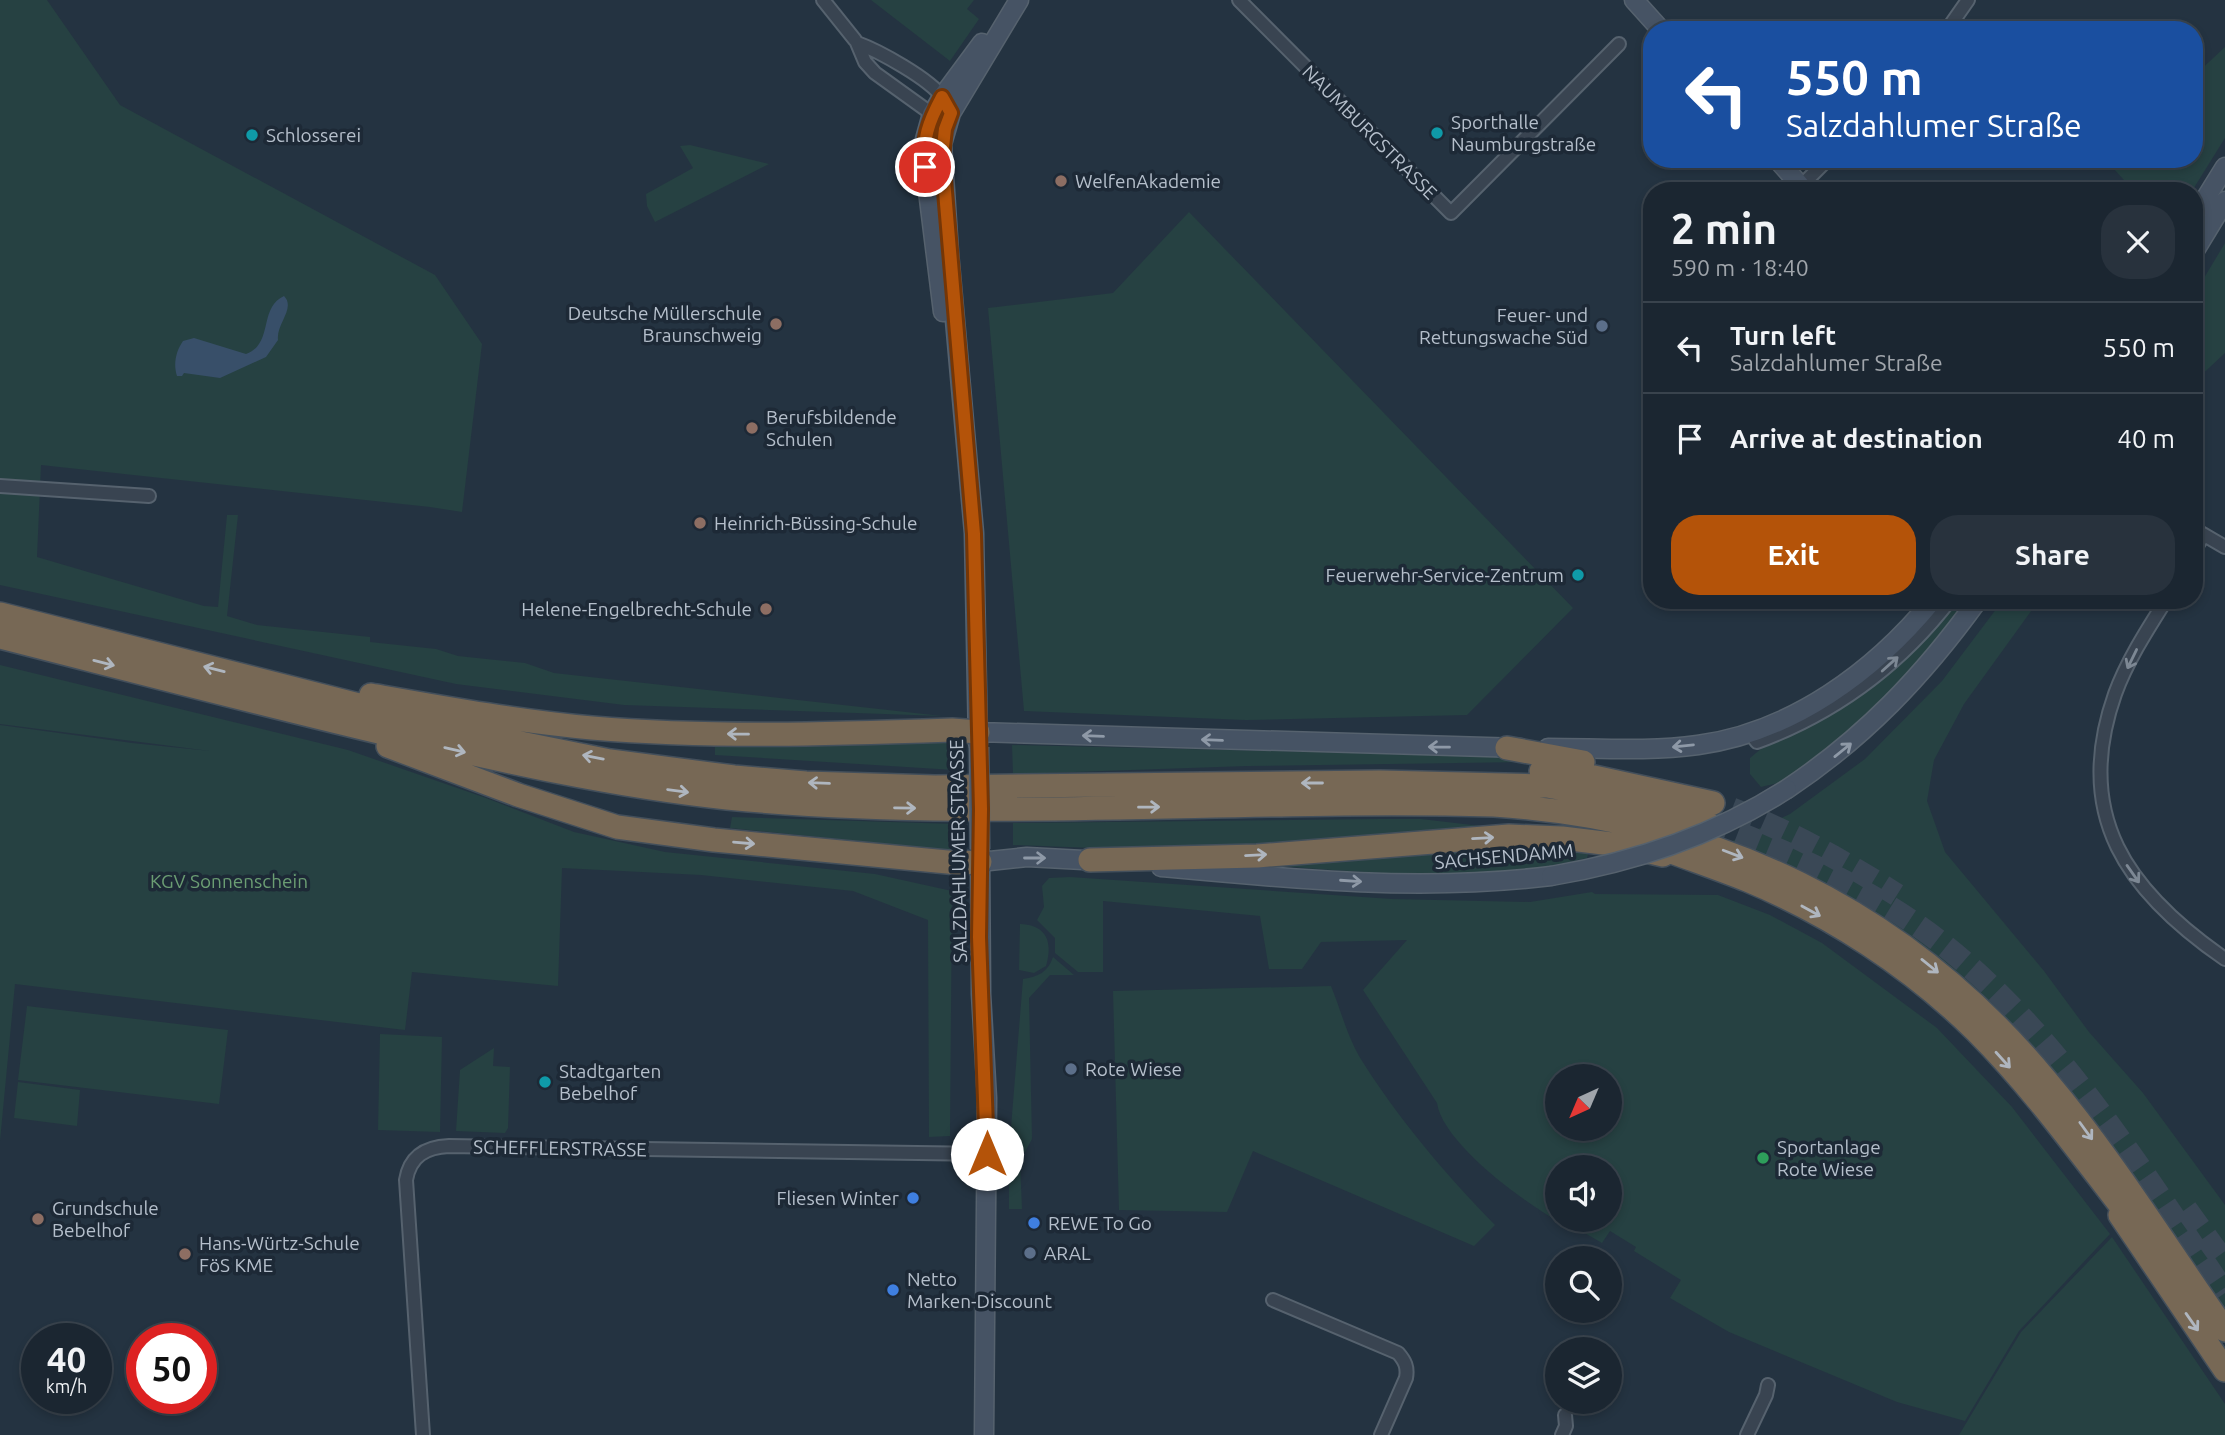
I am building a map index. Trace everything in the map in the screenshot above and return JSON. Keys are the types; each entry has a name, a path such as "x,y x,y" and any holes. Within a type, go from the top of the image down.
{"highway":[{"path":"0,614 461,731 610,761 734,777 806,783 935,787 1380,782 1427,770 1537,771 1594,777 1717,811 1667,784 1622,771 1507,748"},
{"path":"0,637 520,765 625,784 775,802 948,808 1396,804 1524,807 1621,821 1673,834 1744,858 1853,912 1932,967 1969,999 2029,1059 2081,1123 2219,1322"},
{"path":"280,686 340,689 476,714 531,721 659,732 771,735 952,730 978,739"},
{"path":"317,717 401,752 518,795 617,827 714,841 958,863 980,855"},
{"path":"1396,804 1466,816 1601,831 1646,842 1747,880 1795,902 1840,928 1922,984 1955,1011 1997,1053 2035,1096 2169,1268 2219,1322"},
{"path":"1090,860 1257,856 1509,836 1562,838 1620,845 1704,864"},
{"path":"2080,1154 2225,1370"}],"main road":[{"name":"SALZDAHLUMER STRASSE","path":"985,1435 987,1154 981,995 974,534 942,156 945,129 951,113 1019,0"},
{"path":"1634,0 1653,21"},
{"name":"SALZDAHLUMER STRASSE","path":"958,350 945,327 924,143 932,114 942,97 980,44 1009,16"},
{"path":"2203,203 2225,167"},
{"path":"1785,168 1798,182"},
{"path":"2203,237 2225,201"},
{"path":"978,739 1507,748 1666,748 1717,742 1750,733 1831,694 1858,676 1891,647 1925,609"},
{"name":"SACHSENDAMM","path":"980,855 1090,860 1265,877 1458,884 1551,876 1612,864 1678,844 1726,824 1787,789 1844,748 1880,716 1928,665 1971,609"}],"street":[{"path":"823,0 855,40"},
{"name":"NAUMBURGSTRASSE","path":"1239,0 1451,213 1619,44"},
{"path":"1953,21 1968,0"},
{"path":"857,43 887,57 942,97 951,113 942,116 932,114 875,73 865,62 857,43"},
{"path":"1808,182 1820,168"},
{"path":"0,486 149,496"},
{"path":"2203,534 2225,547"},
{"path":"1750,733 1757,742 1769,738 1816,716 1846,698 1899,657 1943,609"},
{"path":"2160,609 2115,694 2104,736 2100,786 2102,806 2130,872 2147,893 2196,939 2225,960"},
{"name":"SCHEFFLERSTRASSE","path":"423,1435 406,1180 410,1167 422,1152 449,1146 987,1154"},
{"path":"1273,1300 1398,1353 1403,1359 1407,1370 1406,1378 1381,1435"},
{"path":"1747,1435 1768,1385"},
{"path":"1562,1435 1566,1426 1565,1415"}],"green space":[{"path":"0,0 47,0 120,105 435,275 482,344 462,512 41,465 37,557 204,606 218,607 227,515 238,515 227,616 257,625 370,637 370,642 525,663 554,673 942,716 624,705 456,684 0,585"},
{"path":"871,0 974,0 967,9 979,19 950,61"},
{"path":"2225,47 2225,138 2198,182 2126,182 2113,168 2203,168 2203,68"},
{"path":"690,145 769,164 655,222 647,206 646,194 693,168 680,146"},
{"path":"1189,212 1573,608 1467,715 1246,720 1024,711 988,308 1113,293"},
{"path":"2225,243 2225,353 2203,374 2203,280"},
{"path":"1951,609 1961,609 1916,668 1875,710 1832,747 1782,782 1761,787 1750,774 1750,758 1768,743 1813,724 1856,699 1900,662"},
{"path":"1996,609 2033,609 1964,704 1934,760 1927,801 1945,852 2044,971 2089,1032 2143,1093 2225,1205 2225,1314 1942,963 1841,895 1730,842 1790,814 1865,759 1942,681"},
{"name":"KGV Sonnenschein","path":"0,665 348,750 574,832 665,852 875,874 952,891 950,1136 929,1137 928,920 853,891 701,875 562,868 558,986 412,972 405,1030 15,984 0,1141 0,725 210,751 0,724"},
{"path":"953,741 954,770 715,755 715,743"},
{"path":"1012,745 1408,754 1492,757 1530,762 1247,766 1013,774"},
{"path":"732,817 955,824 955,851 730,828"},
{"path":"1421,819 1489,827 1171,851 1013,845 1013,823"},
{"path":"1516,846 1589,851 1587,858 1545,867 1458,874 1370,872 1240,863"},
{"name":"Sportanlage Rote Wiese","path":"1070,877 1392,899 1530,902 1592,892 1718,895 1770,915 1822,943 1937,1028 2012,1107 2110,1234 2019,1331 1965,1421 1897,1402 1729,1332 1670,1298 1681,1280 1634,1251 1636,1247 1612,1232 1622,1232 1622,1155 1545,1155 1545,1213 1491,1174 1455,1138 1443,1120 1437,1103 1363,990 1407,940 1321,942 1302,969 1269,969 1260,916 1103,901 1103,972 1078,972 1055,953 1055,938 1037,920 1044,907 1042,886 1049,878"},
{"path":"1020,924 1042,931 1048,942 1046,966 1034,973 1019,970"},
{"path":"1053,957 1074,975 1050,975 1029,998 1032,1139 1025,1152 1009,1152 1023,979 1042,973"},
{"path":"1331,986 1355,1048 1373,1078 1422,1144 1495,1225 1474,1246 1253,1151 1227,1212 1119,1210 1113,991"},
{"path":"27,1006 228,1030 219,1104 18,1080"},
{"path":"380,1034 442,1037 440,1132 378,1130"},
{"path":"494,1048 493,1066 510,1067 508,1128 505,1133 456,1131 460,1070"},
{"path":"18,1082 80,1090 77,1126 14,1118"},
{"path":"1009,1160 1020,1161 1022,1209 1009,1209"},
{"name":"Sportanlage Rote Wiese","path":"1583,1232 1609,1232 1602,1243"},
{"path":"2112,1237 2225,1404 2225,1435 1959,1435 2021,1332"}],"water":[{"path":"284,296 287,311 278,340 266,357 220,378 184,373 177,376 176,358 183,341 194,338 246,354 255,349 271,309"}],"tunnel":[{"path":"1732,809 1817,848 1897,895"},
{"path":"1706,821 1837,877 1887,905 1958,957 2003,998 2045,1043 2084,1092 2122,1142 2225,1293"},
{"path":"2186,1209 2225,1263"}],"place":[{"name":"Sporthalle Naumburgstraße","path":"1437,133"},
{"name":"Schlosserei","path":"252,135"},
{"name":"WelfenAkademie","path":"1061,181"},
{"name":"Deutsche Müllerschule Braunschweig","path":"776,324"},
{"name":"Feuer- und Rettungswache Süd","path":"1602,326"},
{"name":"Berufsbildende Schulen","path":"752,428"},
{"name":"Heinrich-Büssing-Schule","path":"700,523"},
{"name":"Feuerwehr-Service-Zentrum","path":"1578,575"},
{"name":"Helene-Engelbrecht-Schule","path":"766,609"},
{"name":"Rote Wiese","path":"1071,1069"},
{"name":"Stadtgarten Bebelhof","path":"545,1082"},
{"name":"Sportanlage Rote Wiese","path":"1763,1158"},
{"name":"Fliesen Winter","path":"913,1198"},
{"name":"Grundschule Bebelhof","path":"38,1219"},
{"name":"REWE To Go","path":"1034,1223"},
{"name":"ARAL","path":"1030,1253"},
{"name":"Hans-Würtz-Schule FöS KME","path":"185,1254"},
{"name":"Netto Marken-Discount","path":"893,1290"}],"route":[{"path":"925,167 926,130 942,97 951,113 945,129 942,156 974,534 981,809 979,937 987,1154"}]}
